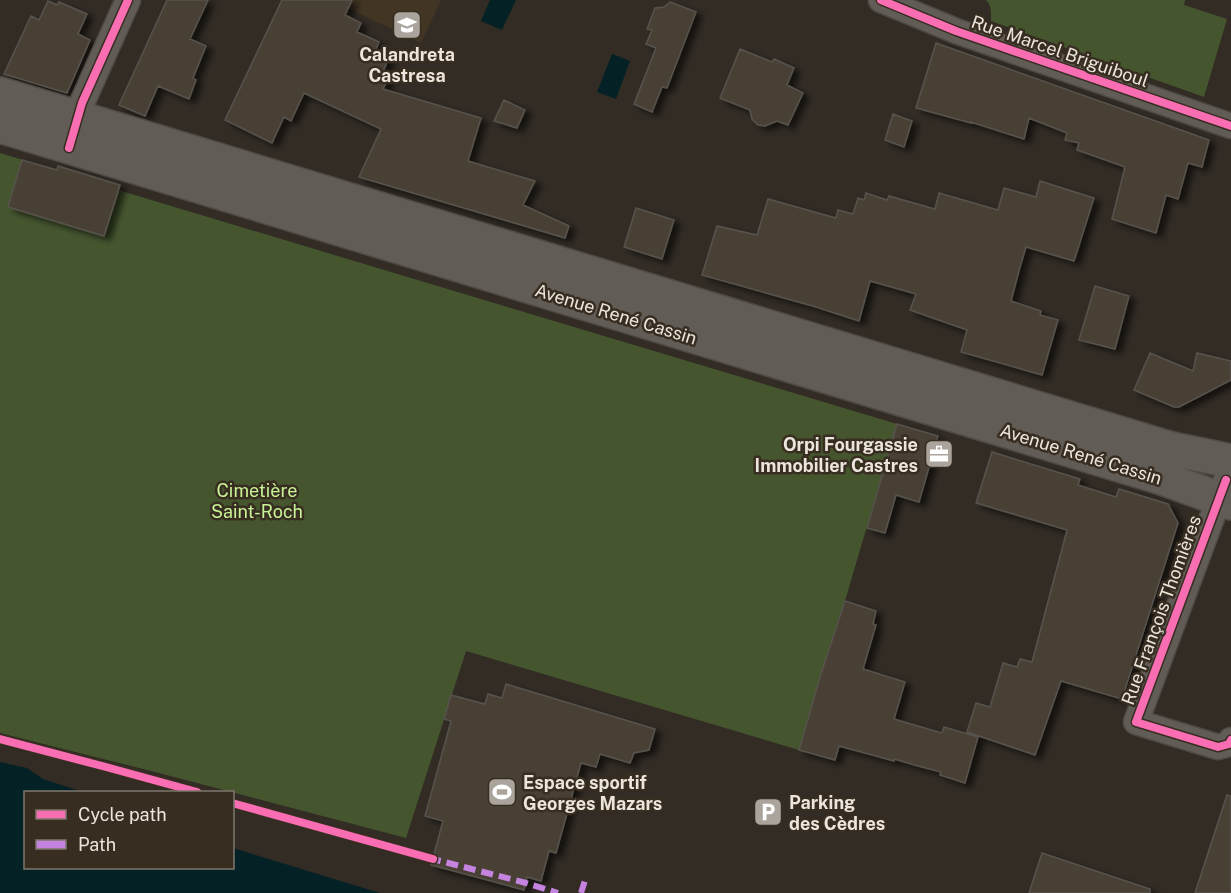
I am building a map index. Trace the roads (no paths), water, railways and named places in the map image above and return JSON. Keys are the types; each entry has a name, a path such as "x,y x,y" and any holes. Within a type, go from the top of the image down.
{"main road":[{"name":"Avenue René Cassin","path":"0,94 73,133 420,238 1162,478 1228,484"},
{"name":"Avenue René Cassin","path":"0,126 73,133"}],"street":[{"path":"73,133 82,103 128,0"},
{"name":"Rue Marcel Briguiboul","path":"881,0 956,31 1231,126"},
{"name":"Rue François Thomières","path":"1228,484 1136,722 1218,747 1229,744 1231,740"}],"water":[{"path":"490,0 516,0 502,30 481,21"},
{"path":"612,54 630,61 616,99 597,92"},
{"path":"0,762 27,768 43,779 80,791 24,791 24,869 234,869 234,848 380,893 0,893"}],"place":[{"name":"Calandreta Castresa","path":"407,25"},
{"name":"Orpi Fourgassie Immobilier Castres","path":"939,454"},
{"name":"Espace sportif Georges Mazars","path":"502,792"},
{"name":"Parking des Cèdres","path":"768,812"}],"park label":[{"name":"Cimetière Saint-Roch","path":"257,500"}]}
